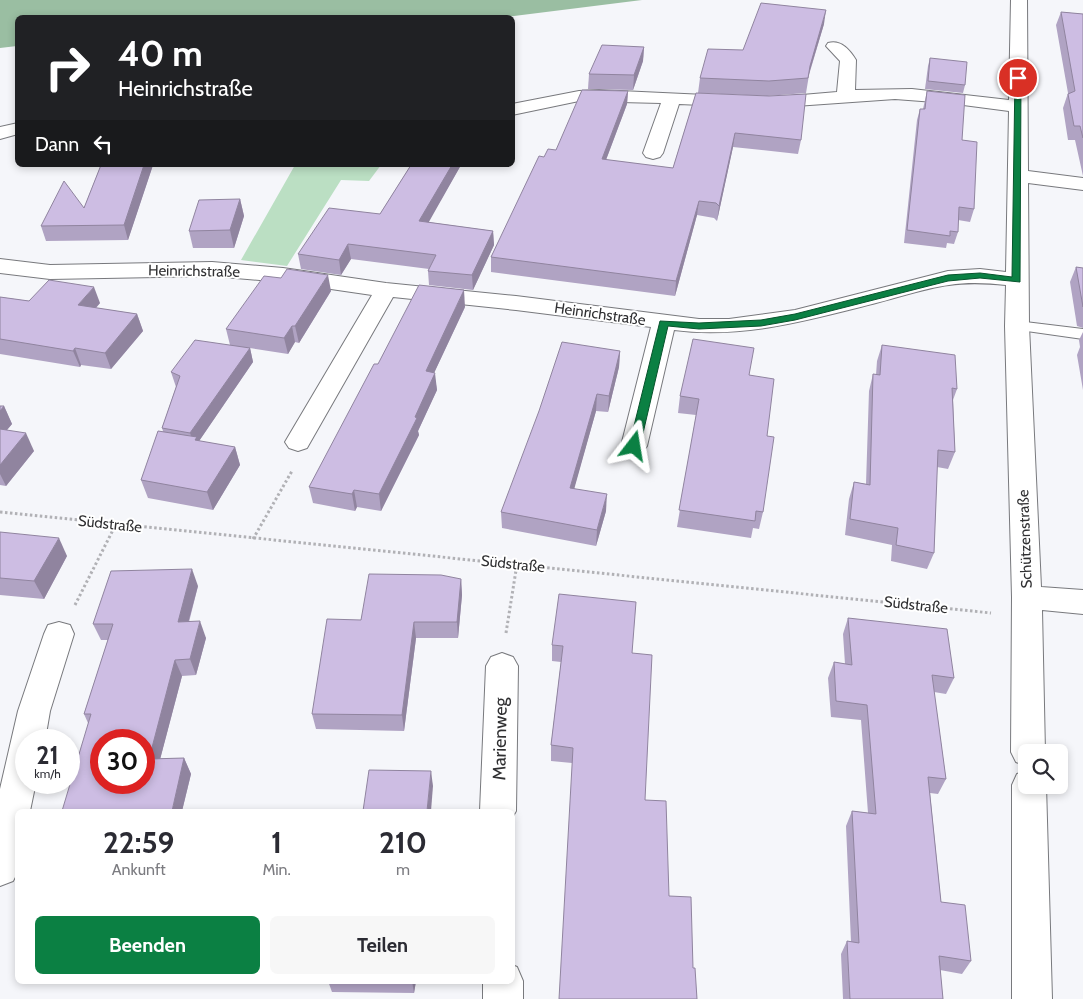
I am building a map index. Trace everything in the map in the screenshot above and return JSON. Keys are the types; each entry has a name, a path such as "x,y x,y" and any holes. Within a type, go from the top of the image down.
{"street":[{"name":"Schützenstraße","path":"1019,0 1017,326 1027,607 1028,744"},
{"path":"834,46 848,60 846,96"},
{"path":"515,109 579,96 599,95 784,103 846,96 914,94 1018,106"},
{"path":"653,153 672,98"},
{"path":"0,133 15,129"},
{"path":"1017,176 1083,184"},
{"name":"Heinrichstraße","path":"0,266 50,272 212,269 283,275 386,290 516,303 664,323 709,326 761,323 795,317 948,278 980,276 1017,280"},
{"path":"298,442 386,290"},
{"name":"Heinrichstraße","path":"634,446 664,323"},
{"path":"1027,607 1083,602"},
{"path":"30,729 34,711 59,634"},
{"name":"Marienweg","path":"498,809 502,666"},
{"path":"0,870 16,794"},
{"path":"1029,794 1032,999"},
{"path":"503,984 503,999"}],"lane":[{"path":"1017,326 1083,334"}],"path":[{"path":"253,539 298,460 298,442"},
{"name":"Südstraße","path":"0,512 253,539 517,564 1027,607"},
{"path":"59,634 116,524"},
{"path":"502,666 517,564"}],"green space":[{"path":"0,0 642,0 515,16 15,15 15,46 0,48"},
{"path":"294,167 380,167 369,181 341,180 287,266 241,260"}],"building":[{"path":"761,3 826,10 808,78 769,81 700,78 708,49 743,50"},
{"path":"1061,12 1083,14 1083,138 1080,126 1074,126 1068,94 1075,91"},
{"path":"602,45 644,47 634,75 589,74"},
{"path":"930,58 967,62 965,85 928,81"},
{"path":"582,90 628,91 602,159 673,168 696,93 769,96 806,94 801,140 735,133 719,206 716,203 699,201 676,281 491,257 539,156 544,157 548,149 556,150"},
{"path":"927,91 965,95 962,140 977,142 974,209 959,207 958,232 950,231 950,236 907,230 920,109 925,109"},
{"path":"100,167 143,167 124,225 41,226 64,181 84,208"},
{"path":"410,167 451,167 419,221 493,231 472,275 428,271 436,255 348,244 339,260 298,254 329,208 380,214"},
{"path":"240,199 230,230 189,231 199,200"},
{"path":"1076,267 1083,268 1083,307"},
{"path":"287,269 328,275 295,326 292,326 284,338 226,329 264,276 281,278"},
{"path":"49,280 94,287 78,305 137,314 105,353 75,348 73,351 0,339 0,297 29,301"},
{"path":"419,285 464,290 426,371 435,373 415,417 417,418 379,494 354,490 352,494 309,487 374,364 378,364"},
{"path":"693,339 754,348 749,375 774,379 767,436 774,437 763,512 756,511 755,521 679,510 699,399 680,396"},
{"path":"195,340 250,348 190,433 162,428 180,376 171,372"},
{"path":"562,342 620,351 609,396 597,394 570,488 607,494 597,530 501,512 539,411"},
{"path":"882,345 955,355 957,389 952,388 955,452 938,450 934,553 896,545 898,528 850,519 854,482 870,485 873,374 880,375"},
{"path":"0,429 26,433 0,465"},
{"path":"158,431 197,437 195,440 235,447 207,492 141,480"},
{"path":"0,532 59,538 34,581 0,578"},
{"path":"192,569 178,622 200,621 190,659 175,660 155,736 155,729 90,729 90,794 155,794 155,759 184,758 172,809 63,809 67,794 80,794 80,751 91,714 84,714 113,624 93,624 111,571"},
{"path":"369,574 441,575 461,579 457,622 414,622 402,715 312,714 327,619 361,620"},
{"path":"559,594 636,602 632,653 652,655 645,800 666,801 669,896 691,897 693,968 695,968 697,999 559,999 573,748 551,745 563,646 552,645"},
{"path":"848,618 947,629 954,678 932,675 946,779 928,777 941,902 965,905 971,961 939,956 943,999 850,999 847,941 859,943 852,811 876,814 867,705 836,701 834,662 852,665"},
{"path":"369,770 431,771 427,809 363,809"}],"route":[{"path":"634,446 664,323 699,326 761,323 795,317 948,278 980,276 1017,280 1018,78"}]}
